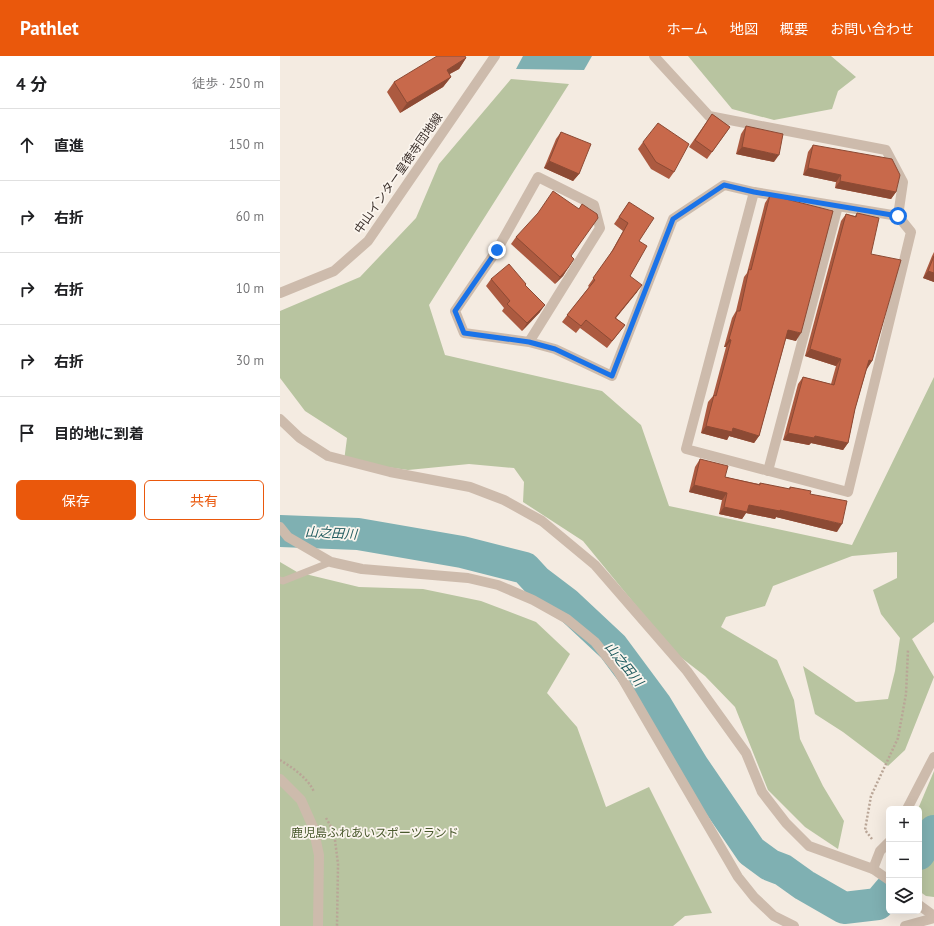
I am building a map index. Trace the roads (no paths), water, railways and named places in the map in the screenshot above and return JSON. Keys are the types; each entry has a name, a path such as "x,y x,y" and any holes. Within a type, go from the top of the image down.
{"street":[{"name":"中山インター皇徳寺団地線","path":"280,293 334,270 368,241 495,56"},
{"path":"654,56 709,116 886,150 903,182 898,216"},
{"path":"529,342 600,228 594,205 538,177 497,250 455,311 464,333 529,342 555,349 612,376 673,219 724,185 754,192 898,216 911,232 848,492 686,449 754,192"},
{"path":"768,471 838,206"},
{"path":"280,419 300,438 328,456 390,472 470,487 504,500 542,521 595,565 688,671 746,753 762,792 786,823 809,846 873,870 886,878"},
{"path":"280,527 288,537 318,556 331,562 362,569 468,578 498,586 533,600 567,619 595,642 618,671 738,877 754,897 774,916 794,926"},
{"path":"909,806 934,757"},
{"path":"280,779 301,800 313,827 319,855 318,926"},
{"path":"873,870 880,851 886,846"},
{"path":"922,907 934,917"},
{"path":"905,926 934,917"}],"lane":[{"path":"280,580 283,581 331,562"}],"water":[{"path":"523,56 592,56 584,70 516,69"}],"waterway":[{"name":"山之田川","path":"280,531 358,534 462,552 525,568 537,581 566,603 613,647 656,705 693,766 751,851 770,865 783,870 804,885 844,908 878,904 886,895"},
{"name":"山之田川","path":"922,849 934,831"}],"park label":[{"name":"鹿児島ふれあいスポーツランド","path":"375,832"}]}
